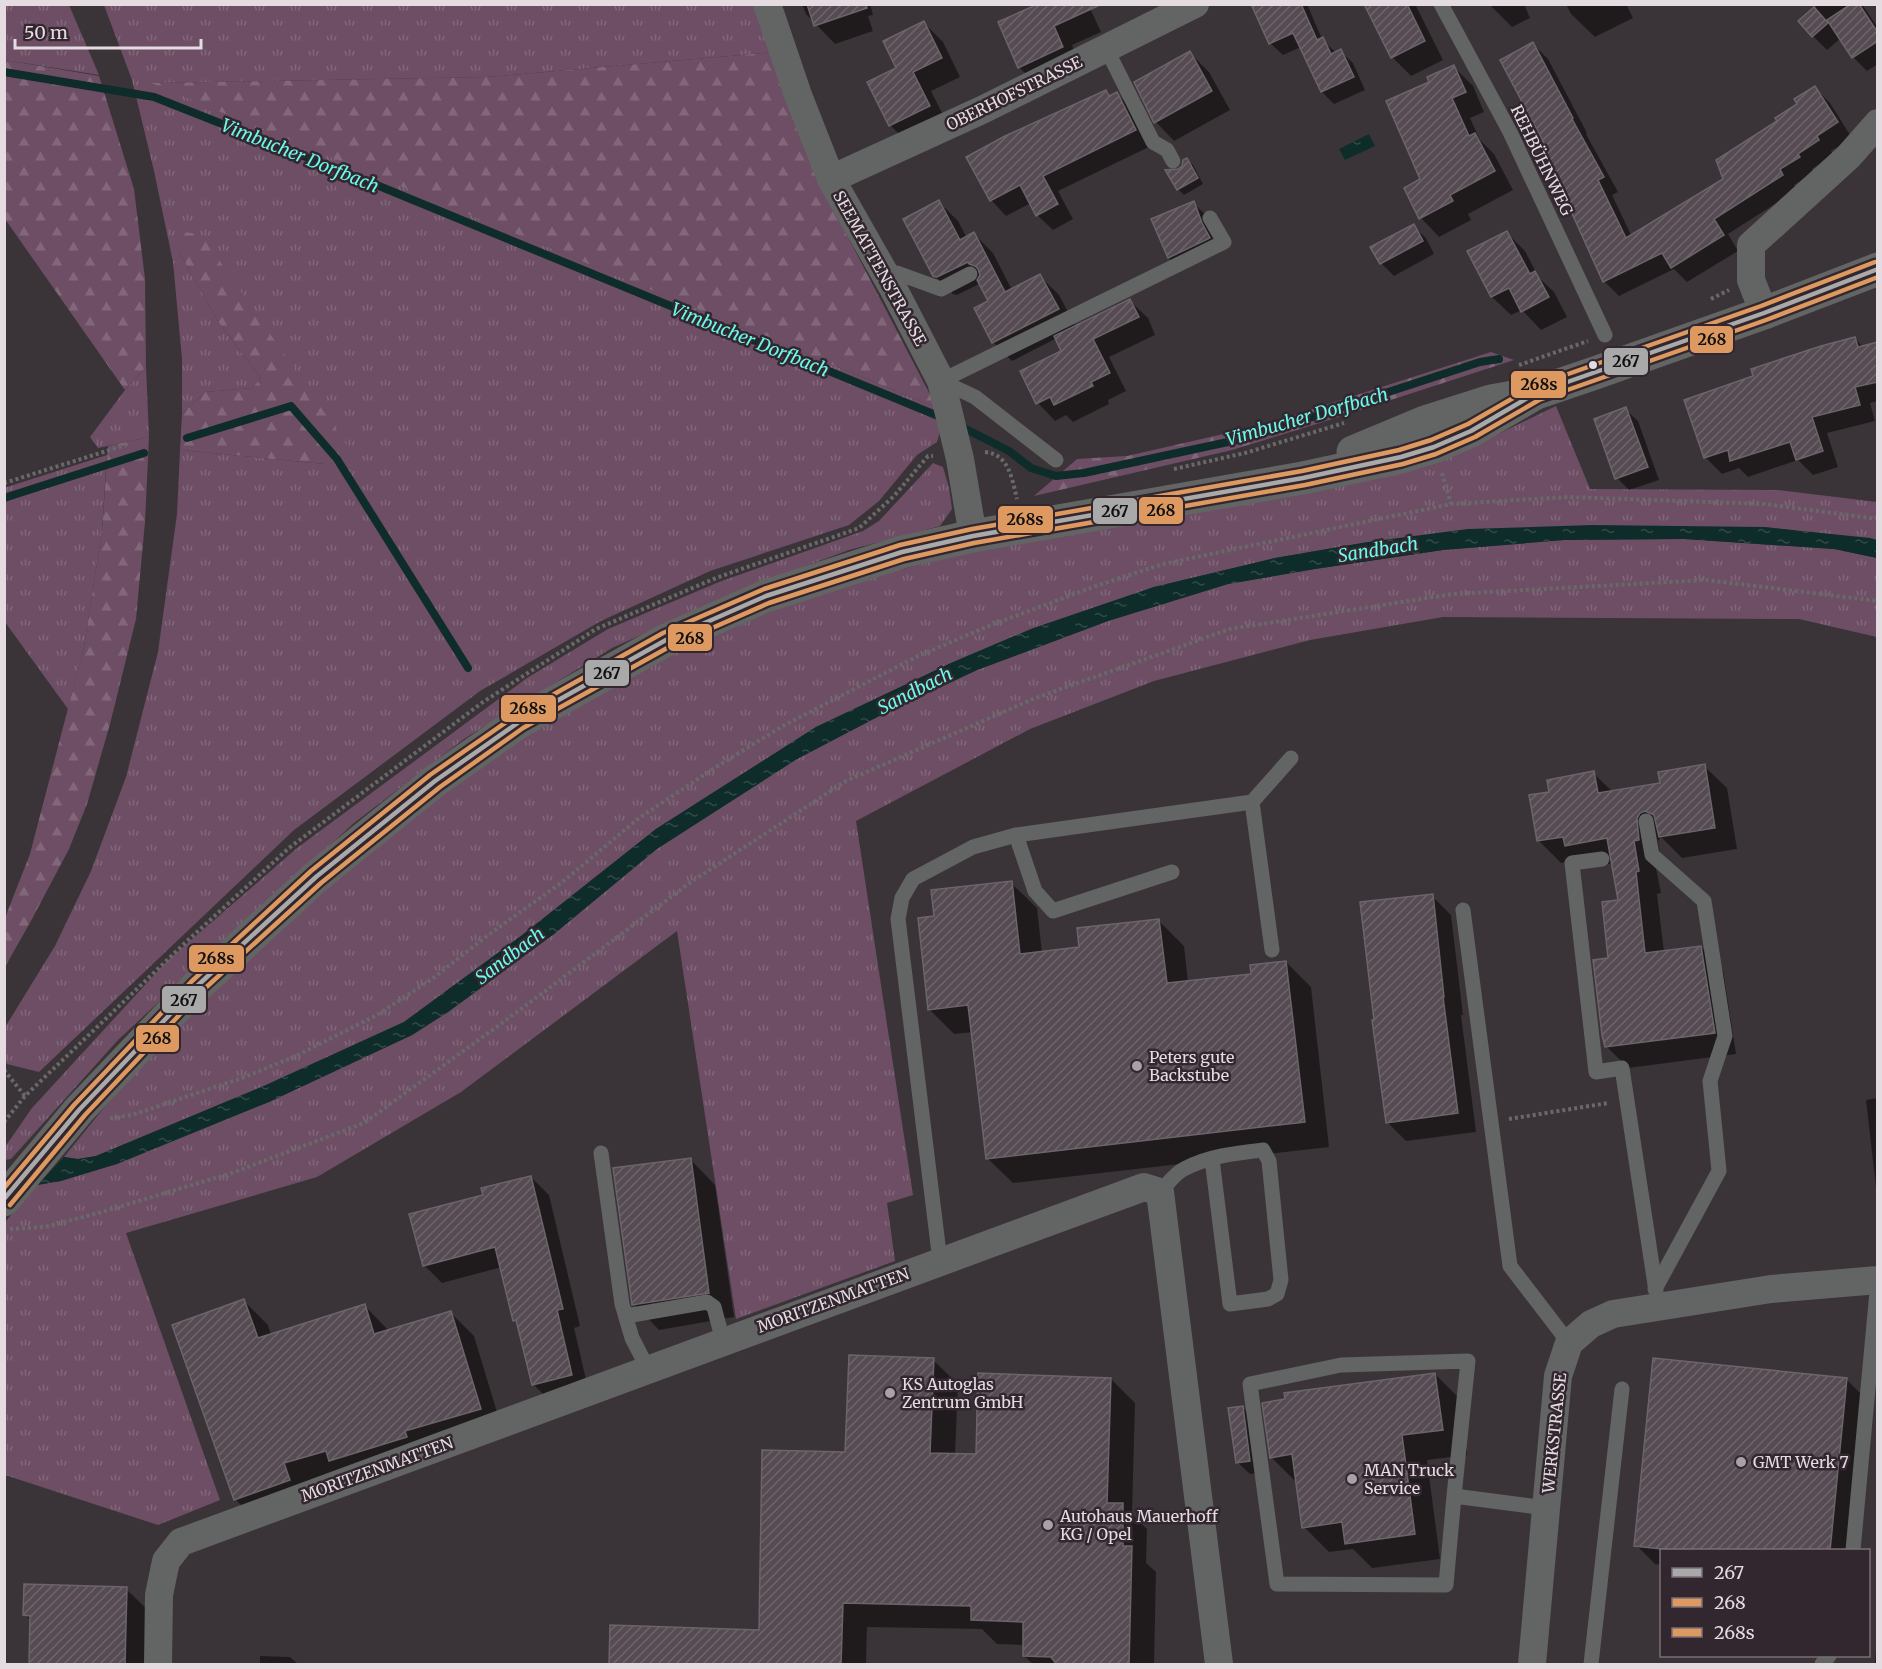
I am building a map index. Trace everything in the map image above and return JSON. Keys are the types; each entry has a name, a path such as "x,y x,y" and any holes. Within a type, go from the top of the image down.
{"street":[{"name":"SEEMATTENSTRASSE","path":"767,4 798,95 831,180 887,278 941,381 969,457 973,536"},
{"name":"OBERHOFSTRASSE","path":"831,180 982,110 1195,4"},
{"path":"1764,313 1751,280 1751,245 1848,157 1878,123"},
{"path":"4,1200 79,1110 196,987 316,877 435,781 519,722 666,640 766,596 902,552 973,536 1303,478 1363,447 1425,422 1491,401 1536,393 1764,313 1878,269"},
{"name":"MORITZENMATTEN","path":"158,1665 159,1595 166,1561 181,1542 1144,1187 1160,1192"},
{"path":"1160,1192 1219,1665"},
{"path":"1569,1343 1591,1324 1658,1297 1878,1281"},
{"name":"WERKSTRASSE","path":"1532,1665 1558,1376 1569,1343"}],"lane":[{"name":"REHBÜHNWEG","path":"1441,4 1510,132 1605,335"},
{"path":"1106,48 1153,142 1167,150 1173,161"},
{"path":"941,381 1224,242 1210,218"},
{"path":"887,278 897,273 941,289 970,274"},
{"path":"941,381 975,397 1056,460"},
{"path":"940,1261 898,919 902,898 913,879 973,848 1017,835 1252,802 1291,758"},
{"path":"1252,802 1272,950"},
{"path":"1646,821 1652,855 1704,901 1725,1036 1710,1081 1719,1171 1658,1297"},
{"path":"1017,835 1035,891 1053,911 1172,872"},
{"path":"1602,859 1572,863 1596,1072 1622,1068 1658,1297"},
{"path":"1463,910 1510,1266 1569,1343"},
{"path":"1160,1192 1182,1169 1212,1159 1227,1154 1263,1150 1269,1161 1281,1280 1277,1294 1268,1299 1230,1304 1212,1159"},
{"path":"601,1153 622,1304 632,1338 648,1369"},
{"path":"1853,1549 1878,1281"},
{"path":"626,1316 707,1302 714,1307 723,1341"},
{"path":"1468,1361 1454,1496 1446,1585 1277,1584 1250,1384 1341,1365 1468,1361"},
{"path":"1591,1665 1622,1389"},
{"path":"1454,1496 1546,1508"}],"path":[{"path":"1701,304 1751,280"},
{"path":"1516,366 1605,335"},
{"path":"1165,471 1245,453 1347,422"},
{"path":"4,483 126,445"},
{"path":"969,457 987,452 994,453 1006,464 1018,503 1007,501"},
{"path":"79,1110 101,1120 132,1115 242,1078 296,1056 377,1016 432,979 565,880 639,818 781,727 916,657 991,625 1096,586 1163,564 1451,504 1569,497 1765,504 1878,519"},
{"path":"4,1230 45,1227 113,1209 232,1173 364,1123 691,882 846,781 1033,699 1230,629 1453,594 1706,580 1878,602"},
{"path":"4,1070 25,1096"},
{"path":"1490,1122 1627,1100"}],"green space":[{"path":"4,5 69,5 99,75 5,60"},
{"path":"104,5 760,5 775,52 487,77 153,83 937,408 942,424 937,442 917,455 879,501 849,525 710,571 601,621 480,691 294,830 39,1072 7,1064 4,1029 55,946 91,871 126,777 158,652 177,514 180,450 325,464 175,245 219,323 261,378 252,388 205,392 182,414 182,359 173,262 132,80"},
{"path":"775,52 825,193 937,408 151,83 487,77"},
{"path":"5,60 99,76 134,189 145,279 146,367 125,390 5,219"},
{"path":"182,232 201,234 349,448 325,464 180,450 182,414 205,392 252,388 261,378 219,323 175,245"},
{"path":"1491,352 1514,360 1232,450 1034,496 1077,459 1127,456 1263,425"},
{"path":"146,367 149,437 98,448 90,437 125,390"},
{"path":"1556,406 1590,489 1777,490 1877,502 1877,540 1764,527 1368,542 1275,558 1154,587 1031,629 951,663 816,727 656,829 521,936 404,1022 266,1085 96,1156 78,1159 64,1157 154,1046 391,830 538,724 609,682 823,589 990,547 1465,450"},
{"path":"149,437 145,522 136,619 110,724 87,804 69,849 5,967 5,918 30,854 84,647 102,531 108,446"},
{"path":"107,455 102,531 84,647 68,709 5,622 4,488"},
{"path":"933,463 943,467 952,509 940,526 849,550 744,589 612,648 464,739 354,823 206,958 118,1040 11,1159 5,1160 5,1147 32,1108 167,961 297,848 527,678 608,629 719,582 863,531 879,521"},
{"path":"1684,539 1834,549 1877,558 1877,637 1799,619 1443,617 1310,640 1154,681 1030,729 856,821 913,1195 887,1203 895,1261 736,1319 677,931 461,1092 317,1177 126,1233 220,1500 158,1525 5,1475 5,1222 37,1185 61,1181 269,1102 412,1035 448,1012 554,934 656,849 797,759 885,713 977,670 1108,621 1228,584 1443,550 1564,540"}],"water":[{"path":"1369,134 1375,146 1345,160 1339,149"},
{"name":"Sandbach","path":"1592,525 1764,527 1870,538 1877,540 1877,558 1834,549 1684,539 1564,540 1443,550 1228,584 1108,621 977,670 885,713 797,759 657,849 554,934 448,1012 412,1035 269,1102 117,1164 61,1181 37,1185 64,1157 78,1159 96,1156 266,1085 404,1022 521,936 656,829 816,727 951,663 1031,629 1154,587 1275,558 1368,542 1468,529"}],"building":[{"path":"807,4 866,4 867,8 814,26"},
{"path":"1038,4 1102,4 1054,26 1063,47 1018,68 998,22"},
{"path":"1251,4 1301,4 1317,40 1323,37 1331,54 1341,49 1354,77 1321,92 1293,33 1269,44"},
{"path":"1364,4 1407,4 1425,41 1391,58"},
{"path":"1851,4 1859,4 1878,33 1878,41 1852,58 1827,20"},
{"path":"1814,7 1828,23 1812,37 1798,21"},
{"path":"924,21 942,58 913,72 930,106 889,126 867,82 896,68 883,41"},
{"path":"1533,42 1604,177 1598,180 1626,238 1723,179 1716,160 1777,121 1775,118 1797,104 1794,99 1815,86 1838,122 1817,136 1819,140 1798,154 1800,157 1780,169 1783,175 1714,219 1724,235 1671,268 1662,253 1603,282 1565,198 1561,200 1536,156 1547,149 1500,60"},
{"path":"1190,51 1212,91 1154,123 1134,82"},
{"path":"1454,65 1466,92 1452,98 1469,136 1475,133 1495,171 1450,195 1453,201 1419,219 1404,188 1420,179 1386,101 1429,82 1427,77"},
{"path":"1106,90 1109,96 1117,92 1136,130 1043,176 1058,204 1036,216 1020,185 990,201 966,157 1005,136"},
{"path":"1187,158 1198,178 1177,190 1165,170 1178,169 1182,166 1183,160"},
{"path":"939,200 960,240 974,232 1005,292 1040,274 1059,309 992,343 974,308 988,301 977,280 980,275 978,269 968,262 937,277 933,276 903,219"},
{"path":"1194,201 1210,238 1168,258 1151,219"},
{"path":"1414,224 1423,241 1380,264 1370,247"},
{"path":"1507,231 1530,274 1535,271 1549,297 1521,312 1509,288 1491,297 1467,251"},
{"path":"1130,299 1139,317 1093,339 1110,373 1091,382 1093,386 1054,405 1050,397 1036,404 1020,371 1061,351 1054,336"},
{"path":"1855,337 1858,347 1878,342 1878,382 1855,387 1860,405 1812,417 1823,451 1796,460 1790,442 1730,461 1728,450 1704,458 1684,400 1753,376 1751,369"},
{"path":"1626,407 1648,467 1615,479 1594,419"},
{"path":"1705,764 1715,828 1659,837 1654,815 1645,811 1637,818 1639,840 1634,841 1639,871 1636,872 1645,953 1701,946 1715,1033 1605,1047 1593,960 1608,958 1602,902 1618,900 1607,838 1565,846 1563,837 1537,841 1529,795 1549,792 1547,780 1594,771 1598,793 1660,783 1658,772"},
{"name":"Peters gute Backstube","path":"1012,881 1020,954 1079,947 1077,928 1159,919 1167,983 1251,974 1250,965 1286,961 1305,1122 986,1159 968,1005 928,1010 918,918 934,916 931,890"},
{"path":"1433,894 1458,1113 1386,1123 1372,1020 1374,1020 1360,902"},
{"path":"691,1158 709,1293 632,1305 613,1168"},
{"path":"531,1176 563,1309 557,1310 572,1375 532,1385 495,1247 423,1266 409,1214 483,1195 481,1188"},
{"path":"244,1299 258,1338 365,1304 374,1334 451,1311 481,1409 405,1431 407,1437 329,1461 326,1451 284,1463 290,1480 234,1500 172,1325"},
{"path":"849,1355 934,1358 930,1453 976,1454 978,1373 1111,1378 1107,1503 1123,1503 1123,1546 1132,1546 1129,1665 1057,1665 1051,1657 1023,1656 1023,1622 971,1620 971,1606 843,1603 841,1665 609,1665 610,1625 759,1630 762,1450 845,1452"},
{"name":"GMT Werk 7","path":"1653,1358 1847,1378 1830,1549 1662,1549 1634,1546"},
{"name":"MAN Truck Service","path":"1435,1373 1443,1430 1402,1435 1415,1534 1345,1544 1342,1522 1302,1528 1292,1454 1270,1458 1262,1403 1285,1399 1284,1393"},
{"path":"1243,1406 1250,1461 1236,1463 1228,1408"},
{"path":"24,1584 127,1587 125,1665 29,1665 30,1616 23,1615"}],"waterway":[{"name":"Vimbucher Dorfbach","path":"4,72 154,97 379,186 943,418"},
{"name":"Vimbucher Dorfbach","path":"960,426 1009,451 1031,468 1056,476 1084,473 1251,437 1480,362 1499,359"},
{"path":"187,438 291,406 337,459 468,668"},
{"path":"4,498 144,453"}],"transit line":[{"name":"268s","path":"4,1188 74,1105 191,982 311,871 430,775 515,716 663,633 764,589 900,545 972,529 1302,471 1399,450 1431,440 1468,424 1534,386 1761,306 1875,262"},
{"name":"267","path":"4,1199 79,1110 196,987 316,877 435,781 519,722 666,640 766,596 902,552 973,536 1303,478 1401,457 1434,447 1471,431 1536,393 1764,313 1878,269"},
{"name":"268","path":"10,1205 85,1115 201,992 321,883 440,787 523,728 669,647 769,603 904,559 974,543 1305,485 1403,464 1436,454 1475,437 1539,400 1766,320 1878,277"}],"place":[{"name":"Peters gute Backstube","path":"1137,1066"},
{"name":"KS Autoglas Zentrum GmbH","path":"890,1393"},
{"name":"GMT Werk 7","path":"1741,1462"},
{"name":"MAN Truck Service","path":"1352,1479"},
{"name":"Autohaus Mauerhoff KG / Opel","path":"1048,1525"}]}
